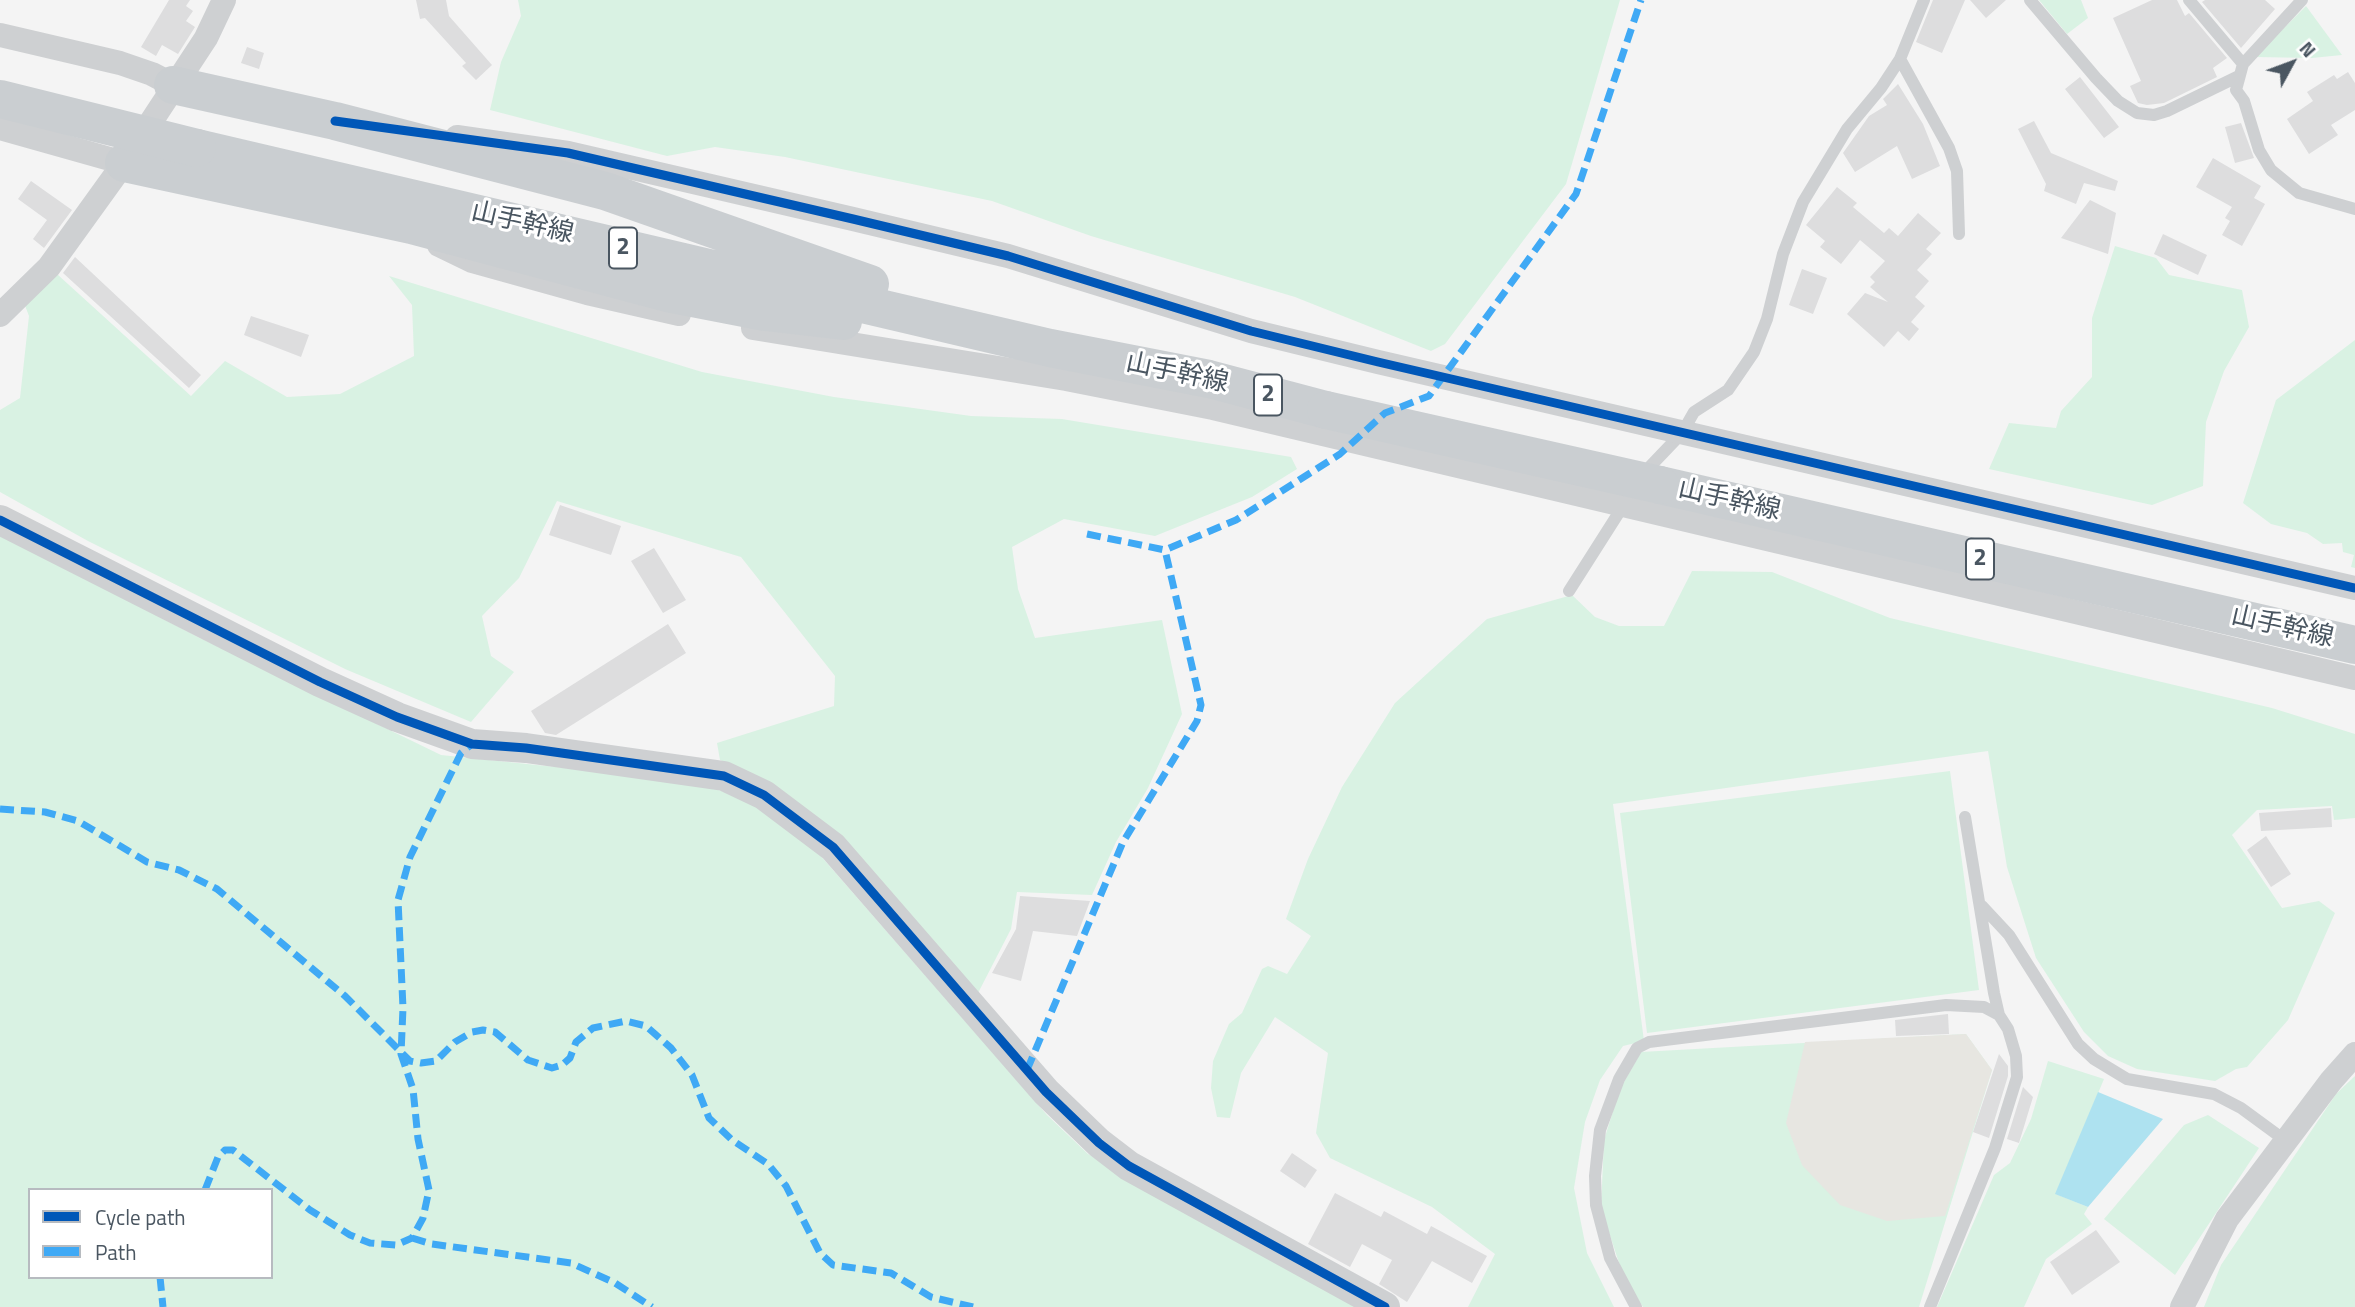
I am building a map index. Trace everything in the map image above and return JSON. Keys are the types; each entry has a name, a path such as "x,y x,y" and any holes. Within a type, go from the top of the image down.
{"main road":[{"path":"173,85 335,121 605,191 873,285 1209,379"},
{"name":"山手幹線","path":"0,99 197,148 1050,348 1209,379 1326,410 2355,643"},
{"path":"124,163 411,225 618,282 720,304 1050,348"}],"street":[{"path":"0,315 49,267 124,163 206,38 224,0"},
{"path":"0,35 120,63 152,74 173,85"},
{"path":"335,121 568,153 825,212 1008,256 1251,331 2355,588"},
{"path":"0,128 124,163"},
{"path":"411,225 459,257 633,305 735,325 1140,393 2355,678"},
{"path":"0,520 320,682 397,717 472,744 526,748 724,776 764,795 833,847 1046,1092 1099,1143 1129,1166 1381,1306"},
{"path":"2182,1307 2227,1220 2355,1054"}],"lane":[{"path":"1570,591 1647,468 1682,433 1694,412 1728,390 1754,352 1767,319 1783,254 1802,202 1847,129 1881,88 1900,59 1924,0"},
{"path":"2030,0 2118,101 2137,113 2154,115 2167,111 2241,70 2302,0"},
{"path":"2189,0 2241,70"},
{"path":"1900,59 1949,148 1957,172 1959,234"},
{"path":"2241,70 2236,90 2244,101 2259,150 2271,170 2299,193 2355,209"},
{"path":"1930,1307 2013,1099 2017,1077 2016,1056 2008,1029 1999,1015 1965,817"},
{"path":"1982,906 2009,935 2078,1044 2094,1059 2127,1079 2214,1094 2241,1108 2286,1141"},
{"path":"1636,1307 1610,1258 1596,1205 1595,1176 1603,1121 1619,1079 1637,1048 1649,1042 1946,1005 1984,1007 1999,1015"}],"green space":[{"path":"518,0 1620,0 1566,184 1445,344 1431,351 1295,297 1091,236 992,201 785,157 715,147 667,156 490,110 501,62 521,16"},
{"path":"2039,0 2081,0 2088,18 2067,34"},
{"path":"2306,6 2342,55 2312,58 2255,57"},
{"path":"2115,246 2156,258 2169,275 2242,290 2249,327 2224,371 2206,422 2203,486 2152,505 1989,469 2009,423 2056,428 2061,411 2092,377 2092,318"},
{"path":"57,274 191,396 225,361 287,397 340,394 414,356 412,305 389,276 702,372 834,397 971,416 1062,419 1291,457 1297,469 1252,497 1155,536 1064,519 1012,547 1018,589 1035,638 1162,620 1182,714 1148,788 1116,842 1092,895 1017,892 1011,929 977,995 767,782 720,760 717,743 834,706 835,676 741,557 557,501 519,578 482,616 491,656 514,672 471,722 345,669 88,541 0,492 0,410 20,398 29,316 24,303"},
{"path":"2355,340 2355,568 2351,567 2354,555 2343,552 2342,543 2323,544 2307,533 2271,524 2243,503 2276,400"},
{"path":"0,534 196,636 441,755 690,781 747,799 820,855 1047,1115 1088,1154 1361,1307 0,1307"},
{"path":"1692,571 1772,572 1890,618 2272,708 2355,734 2355,818 2334,820 2332,806 2257,810 2232,835 2282,908 2319,901 2335,913 2288,1020 2247,1067 2236,1069 2215,1081 2137,1069 2108,1056 2084,1032 2036,958 2007,867 1988,751 1613,804 1644,1041 1623,1046 1600,1080 1585,1122 1574,1188 1587,1253 1614,1307 1468,1307 1495,1254 1432,1207 1330,1158 1316,1133 1328,1053 1275,1017 1241,1073 1230,1118 1217,1117 1211,1088 1213,1061 1229,1024 1242,1013 1262,969 1268,966 1287,974 1311,936 1286,919 1308,859 1342,787 1395,703 1487,619 1572,595 1595,617 1619,626 1664,626"},
{"path":"1950,771 1979,990 1647,1033 1620,813"},
{"path":"1966,1034 1992,1070 1919,1307 1643,1307 1623,1275 1601,1208 1604,1140 1620,1089 1641,1052"},
{"path":"2048,1061 2104,1079 2056,1194 2088,1207 2084,1214 2092,1224 2046,1259 2024,1307 1937,1307 1994,1175 2010,1163 2031,1119"},
{"path":"2355,1076 2355,1307 2204,1307 2221,1265 2336,1094"},
{"path":"2208,1115 2259,1148 2175,1275 2104,1219 2184,1125"}],"sand":[{"path":"1966,1034 1992,1070 1945,1216 1887,1221 1840,1205 1802,1165 1786,1123 1805,1042"}],"water":[{"path":"2098,1092 2163,1119 2088,1207 2055,1194"}],"building":[{"path":"169,0 190,0 186,6 193,11 186,21 195,27 178,54 162,45 156,56 141,47"},
{"path":"416,0 446,0 449,16 492,65 476,80 462,66 466,63 425,18 420,19"},
{"path":"1933,0 1965,0 1942,53 1916,42"},
{"path":"1970,0 2006,0 1986,18"},
{"path":"2152,0 2177,0 2185,16 2189,13 2227,58 2213,68 2217,77 2164,103 2147,105 2138,103 2130,86 2141,81 2113,18"},
{"path":"2265,0 2275,9 2241,48 2202,2"},
{"path":"247,47 264,53 259,69 241,63"},
{"path":"2348,72 2355,83 2355,110 2331,125 2338,135 2309,154 2287,119 2313,101 2307,92 2334,75 2337,79"},
{"path":"2080,77 2119,127 2104,138 2065,89"},
{"path":"1898,84 1923,124 1940,166 1912,179 1897,146 1855,172 1843,153 1869,116 1887,105 1883,99"},
{"path":"2034,121 2051,153 2118,181 2115,191 2084,183 2076,204 2044,191 2046,184 2018,129"},
{"path":"2241,123 2254,158 2235,163 2225,127"},
{"path":"2213,158 2261,186 2254,198 2265,204 2242,246 2222,235 2230,221 2225,218 2232,207 2196,187"},
{"path":"31,181 72,210 44,248 33,239 47,220 18,199"},
{"path":"1837,187 1857,203 1853,207 1884,233 1889,228 1898,236 1918,213 1941,233 1926,249 1932,254 1917,270 1929,281 1915,297 1925,306 1911,322 1919,329 1909,341 1898,331 1884,347 1847,314 1865,293 1888,302 1870,287 1875,282 1870,277 1885,261 1860,240 1841,264 1820,247 1825,241 1806,225"},
{"path":"2090,200 2116,213 2108,254 2061,238"},
{"path":"2163,234 2207,255 2198,275 2154,254"},
{"path":"75,257 201,375 189,388 63,273"},
{"path":"1802,269 1827,278 1813,314 1789,305"},
{"path":"251,316 309,335 301,357 244,335"},
{"path":"560,505 621,526 611,555 549,535"},
{"path":"654,548 686,600 663,613 631,561"},
{"path":"668,624 686,653 556,735 545,733 531,711"},
{"path":"2331,808 2332,827 2261,831 2259,813"},
{"path":"2266,836 2291,874 2271,887 2247,850"},
{"path":"1020,896 1090,901 1077,936 1033,931 1021,981 992,973 1016,929"},
{"path":"1948,1014 1949,1034 1896,1036 1895,1020"},
{"path":"1999,1054 2008,1066 2008,1076 1989,1138 1973,1132"},
{"path":"2023,1087 2033,1097 2019,1143 2007,1139"},
{"path":"1292,1153 1317,1170 1305,1188 1280,1171"},
{"path":"1335,1193 1381,1217 1384,1211 1427,1234 1431,1226 1487,1256 1472,1283 1432,1261 1407,1302 1379,1284 1392,1260 1362,1244 1350,1267 1308,1244"},
{"path":"2096,1230 2120,1262 2072,1295 2050,1262"}],"marked path":[{"path":"1087,534 1165,550 1236,520 1340,454 1385,413 1429,396 1576,194 1641,0"},
{"path":"1027,1070 1123,842 1197,721 1201,705 1165,550"},
{"path":"206,1188 218,1157 225,1150 233,1150 310,1210 350,1235 370,1243 396,1245 412,1238 423,1218 429,1190 418,1139 413,1089 401,1054 403,1008 398,900 410,857 461,753 472,744"},
{"path":"0,809 45,812 78,821 147,862 179,870 217,889 345,996 410,1061 436,1061 455,1042 472,1032 483,1030 495,1032 528,1060 552,1068 562,1065 570,1058 576,1042 593,1028 626,1021 646,1026 671,1048 692,1075 709,1118 732,1140 768,1164 786,1186 820,1253 833,1265 891,1273 931,1297 973,1307"},
{"path":"412,1238 432,1244 571,1263 615,1283 652,1307"},
{"path":"160,1279 163,1307"}],"cycle path":[{"path":"335,121 568,153 1008,256 1251,331 1378,362 2355,588"},
{"path":"0,520 320,682 397,717 472,744 526,748 724,776 764,795 833,847 1046,1092 1099,1143 1129,1166 1385,1307"}]}
